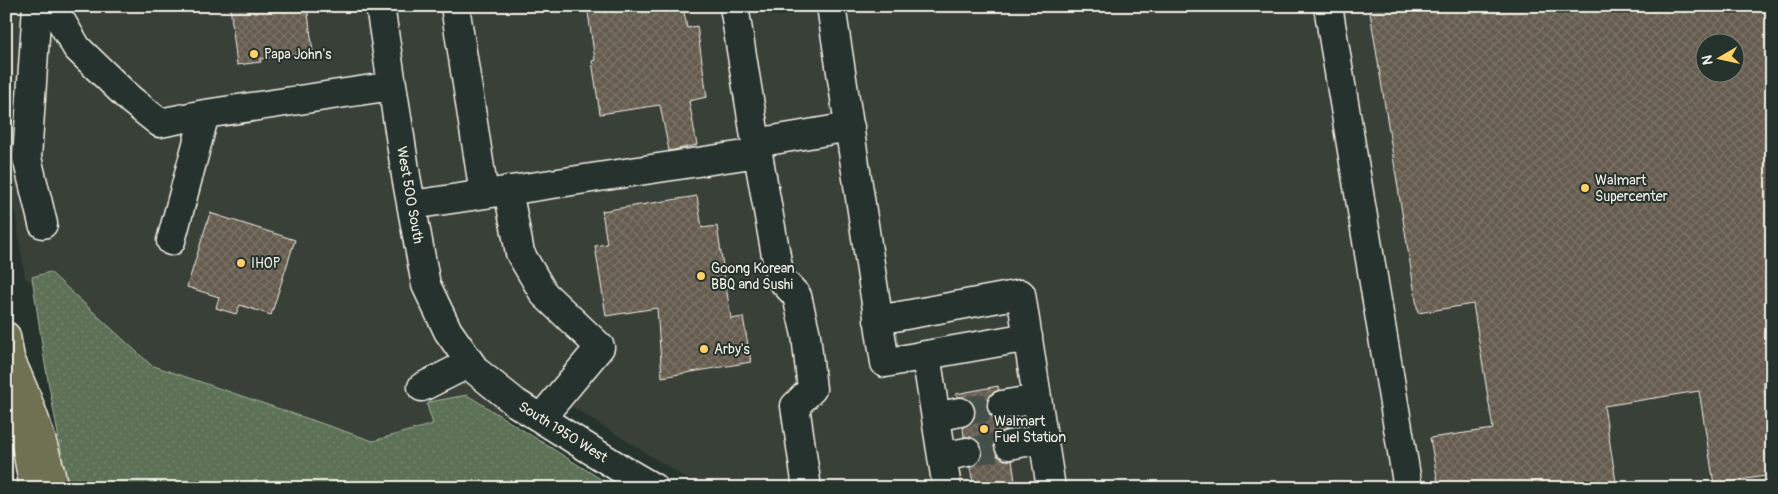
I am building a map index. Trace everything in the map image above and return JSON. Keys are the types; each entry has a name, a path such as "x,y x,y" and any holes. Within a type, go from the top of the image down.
{"main road":[{"path":"8,349 34,488"},
{"path":"8,349 35,419 54,488"}],"street":[{"path":"37,6 27,158 43,224"},
{"path":"52,6 77,48 131,100 160,123 205,114 392,86"},
{"name":"West 500 South","path":"380,6 426,285 448,331 473,367"},
{"path":"455,6 496,192 520,253 544,294 600,347 541,418"},
{"path":"734,6 780,278 797,296 806,335 812,389 795,406 807,488"},
{"path":"831,6 885,363 1028,337"},
{"path":"1328,6 1408,488"},
{"path":"171,241 205,114"},
{"path":"412,205 757,148 850,127"},
{"path":"878,320 1021,294 1043,439 1045,487"},
{"path":"926,355 948,415 954,455 947,488"},
{"path":"422,387 473,367"},
{"name":"South 1950 West","path":"473,367 516,403 654,488"},
{"path":"1002,405 1037,399"},
{"path":"1009,445 1043,439"}],"shaded area":[{"path":"6,6 1772,6 1772,488 702,488 574,408 434,424 373,442 150,365 25,278 6,151"}],"green space":[{"path":"50,272 151,365 373,441 433,424 427,405 429,402 467,395 615,488 68,488 45,364 32,277"}],"building":[{"path":"230,6 307,6 313,52 260,59 261,62 237,65"},
{"path":"587,6 683,6 687,28 697,26 707,97 689,101 697,145 669,151 660,105 600,114 592,61 595,60"},
{"name":"Walmart Supercenter","path":"1369,6 1772,6 1772,380 1763,381 1772,437 1772,475 1714,484 1699,391 1604,406 1617,488 1439,488 1430,438 1493,429 1473,304 1418,313"},
{"path":"697,196 702,228 717,226 731,319 743,317 751,362 662,377 657,308 606,316 595,246 607,244 602,211"},
{"name":"IHOP","path":"210,213 295,240 271,315 240,305 236,314 216,308 219,297 187,287"},
{"name":"Walmart Fuel Station","path":"998,386 999,390 992,393 988,399 987,407 990,415 997,420 1005,420 1006,430 999,433 995,439 994,447 997,455 1004,460 1012,460 1016,488 974,488 970,467 978,463 982,457 982,449 978,441 972,437 964,437 963,427 971,423 975,416 975,409 971,401 964,397 957,397 956,394"}],"tunnel":[{"path":"960,412 1002,405"},
{"path":"967,452 1009,445"}],"place":[{"name":"Papa John's","path":"254,54"},
{"name":"Walmart Supercenter","path":"1585,188"},
{"name":"IHOP","path":"241,263"},
{"name":"Goong Korean BBQ and Sushi","path":"701,276"},
{"name":"Arby's","path":"704,349"},
{"name":"Walmart Fuel Station","path":"984,429"}]}
